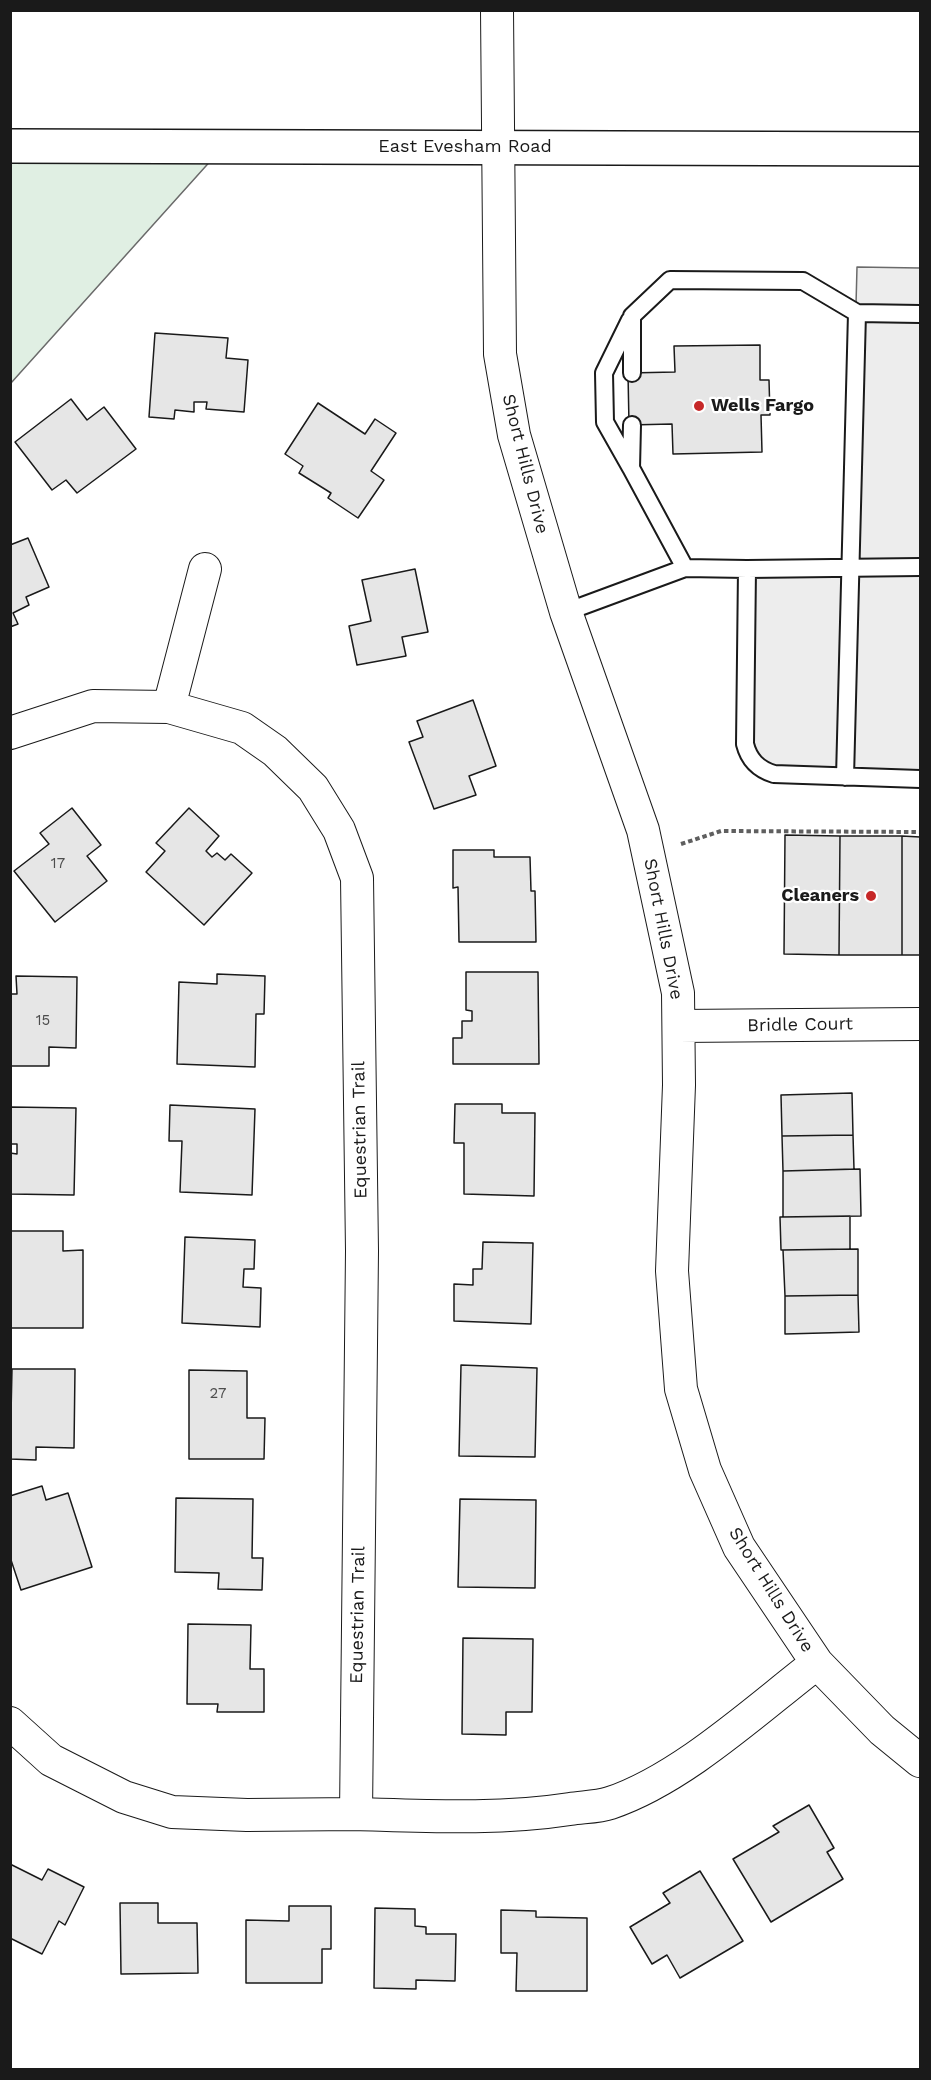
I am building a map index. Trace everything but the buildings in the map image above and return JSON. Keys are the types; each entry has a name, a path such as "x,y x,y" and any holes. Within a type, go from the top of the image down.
{"main road":[{"name":"East Evesham Road","path":"10,146 921,149"}],"street":[{"name":"Short Hills Drive","path":"497,10 500,354 514,435 566,612 644,830 678,993 679,1085 672,1271 681,1389 705,1470 739,1547 817,1663 882,1730 921,1761"},
{"path":"169,707 205,569"},
{"name":"Equestrian Trail","path":"10,733 93,706 169,707 242,728 275,751 313,788 339,830 357,878 362,1251 356,1814"},
{"name":"Bridle Court","path":"679,1026 921,1023"},
{"path":"10,1723 51,1760 124,1797 172,1812 247,1815 534,1814 609,1803 662,1779 718,1740 817,1663"}],"lane":[{"path":"684,567 605,422 604,373 632,316 670,280 803,281 857,314 921,314"},
{"path":"845,777 857,314"},
{"path":"632,316 632,373"},
{"path":"631,468 632,425"},
{"path":"566,612 684,567 747,569 921,567"},
{"path":"747,569 745,744 754,764 774,774 921,779"}],"path":[{"path":"649,854 721,831 921,832"}],"green space":[{"path":"11,146 223,147 11,383"}],"shaded area":[{"path":"857,267 920,268 920,779 774,774 748,754 747,569 849,568"}],"place":[{"name":"Wells Fargo","path":"699,406"},
{"name":"Cleaners","path":"871,896"}]}
